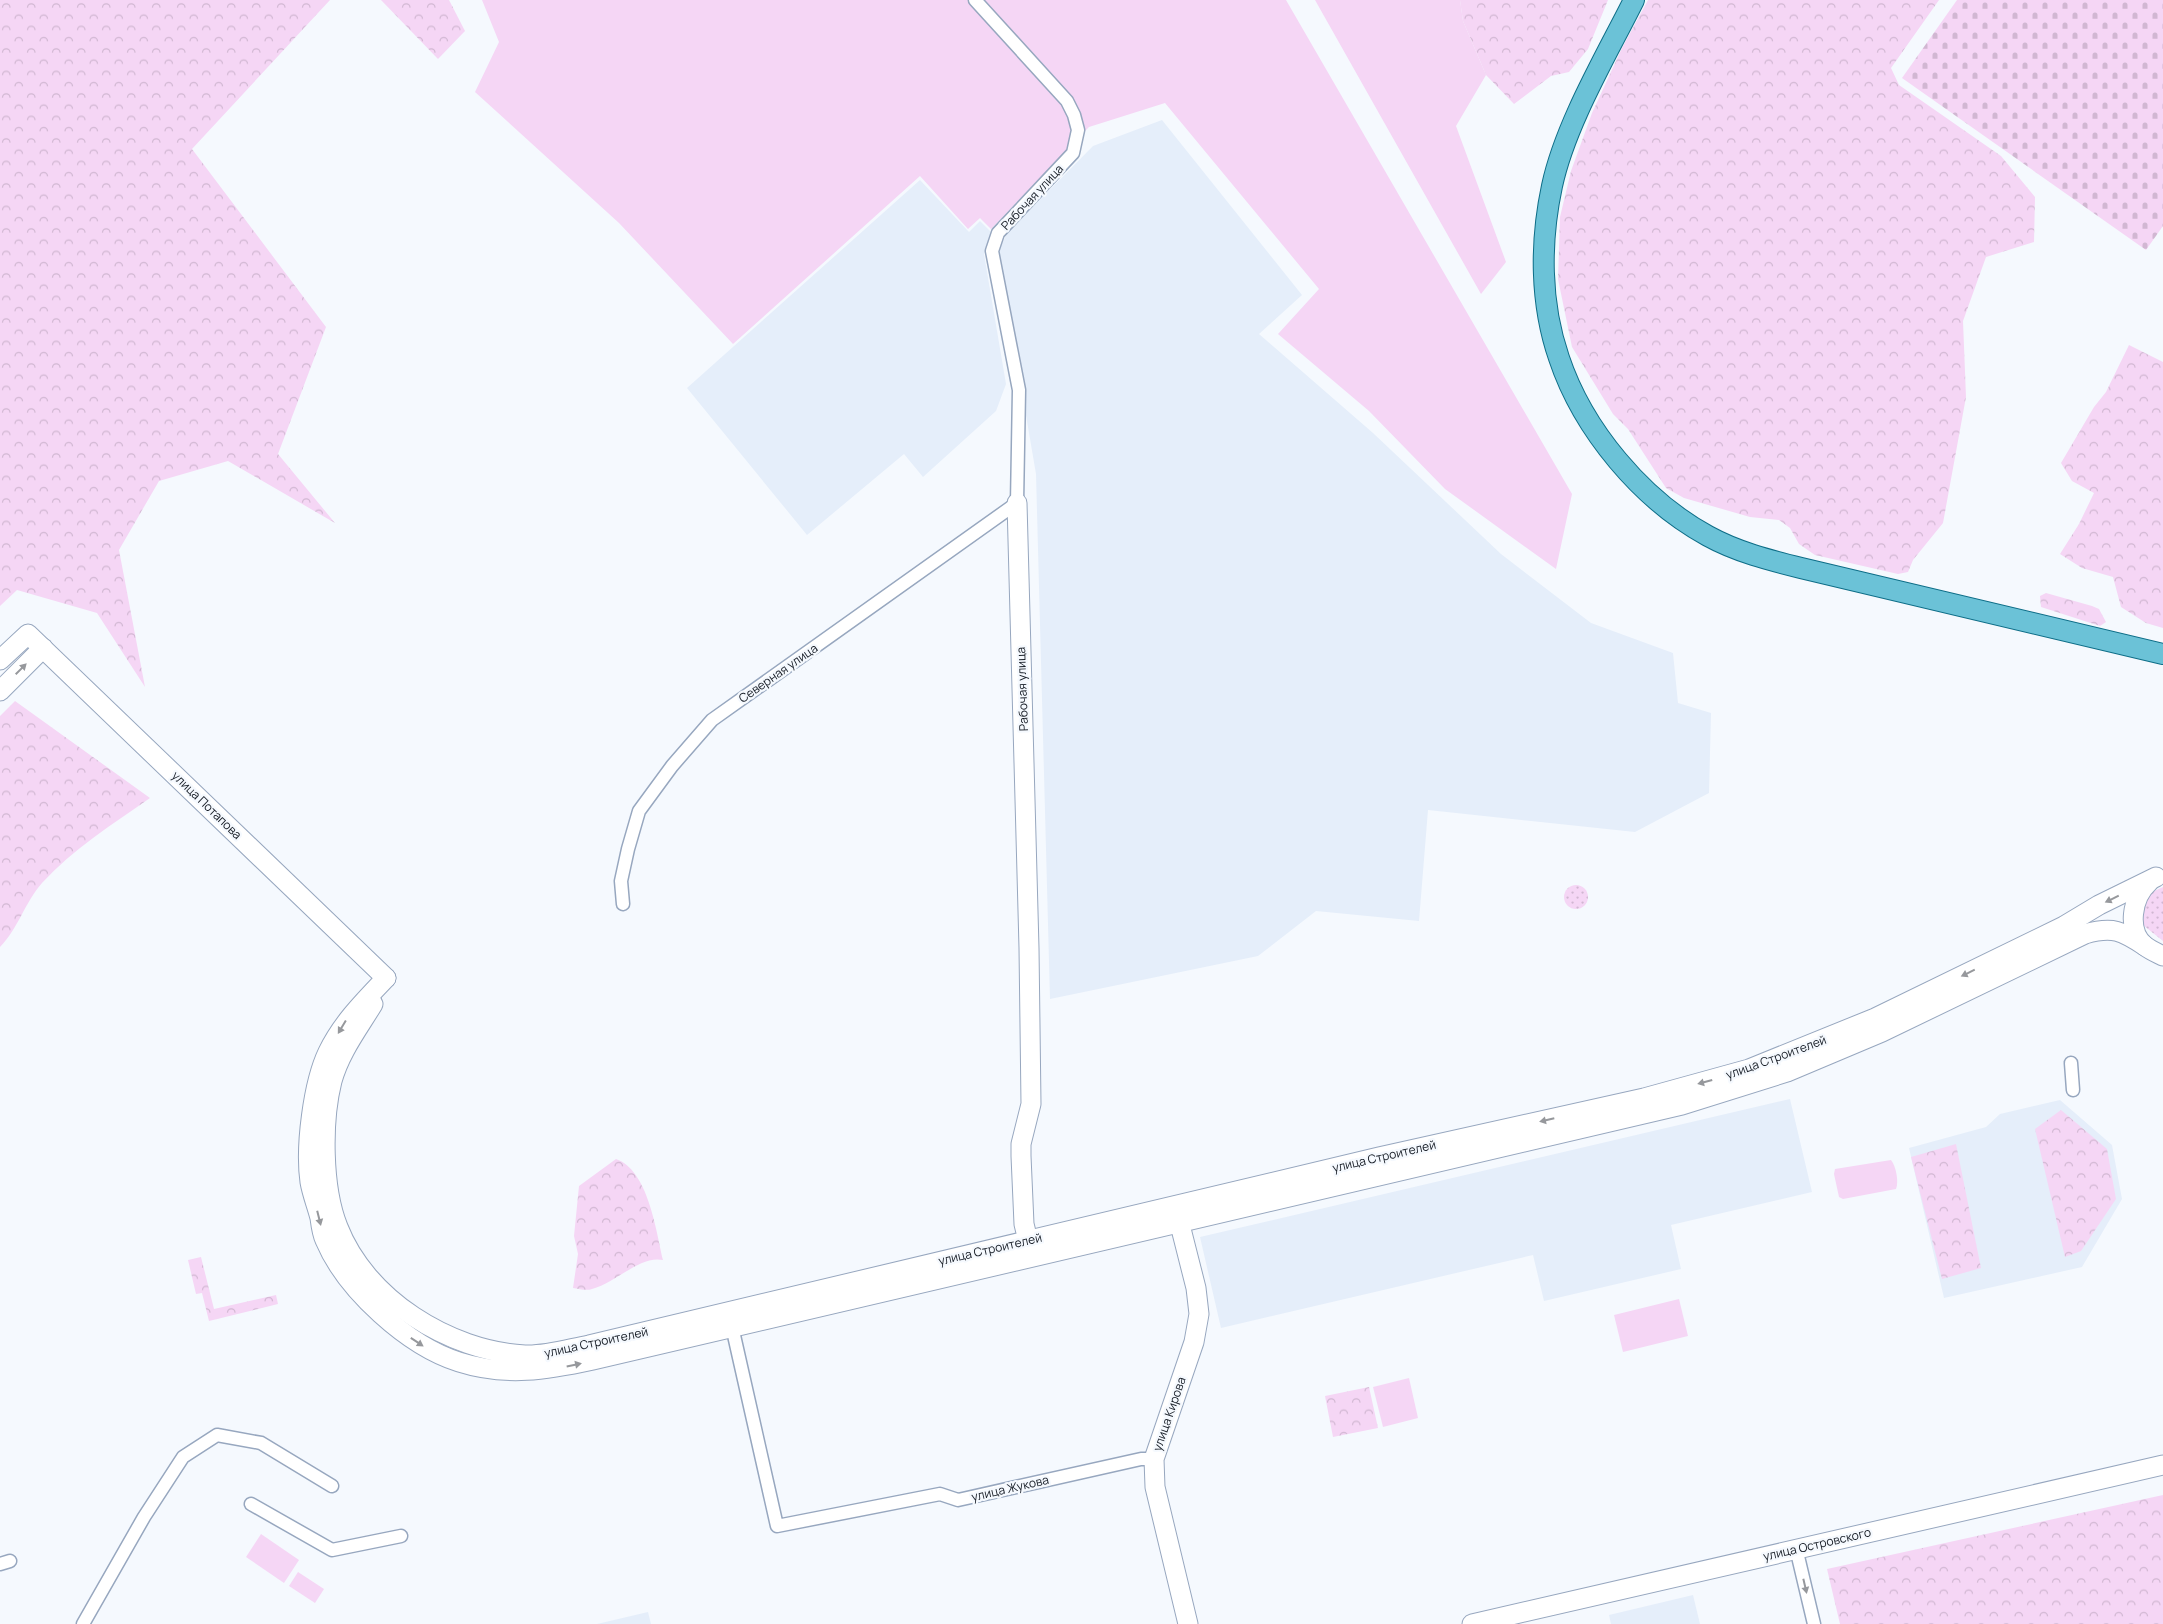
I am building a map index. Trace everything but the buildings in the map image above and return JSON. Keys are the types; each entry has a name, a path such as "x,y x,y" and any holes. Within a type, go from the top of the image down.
{"main road":[{"path":"1634,0 1592,82 1568,138 1552,184 1545,226 1546,298 1559,358 1584,410 1614,455 1644,488 1672,513 1710,537 1745,552 1810,570 2163,654"}],"street":[{"name":"Рабочая улица","path":"975,0 1068,101 1078,130 1073,153 998,233 992,251 1019,390 1017,503 1029,948 1031,1104 1021,1144 1021,1156 1023,1214 1030,1249"},
{"name":"Северная улица","path":"623,904 621,881 639,811 672,766 712,720 1017,503"},
{"name":"улица Потапова","path":"0,660 28,634 386,978"},
{"path":"0,691 43,648"},
{"name":"улица Строителей","path":"1177,1214 1391,1154 1644,1098 1749,1069 1875,1018 2064,926 2099,905 2160,875"},
{"path":"2145,946 2137,933 2134,919 2134,904 2141,889 2160,875"},
{"name":"улица Строителей","path":"386,978 373,1004 342,1054 332,1082 318,1181 346,1244 383,1292 430,1328 478,1347 526,1355 552,1353 730,1320 1177,1214 1717,1095 1787,1072 1882,1032 2085,934 2101,929 2123,933 2163,956"},
{"path":"2071,1063 2073,1090"},
{"name":"улица Кирова","path":"1177,1214 1196,1288 1199,1314 1194,1342 1154,1458 1155,1487 1188,1624"},
{"name":"улица Жукова","path":"730,1320 777,1526 940,1494 958,1500 1141,1459 1154,1458"},
{"path":"83,1624 144,1517 184,1457 217,1435 261,1443 332,1486"},
{"name":"улица Островского","path":"1472,1624 1500,1621 1796,1548 2163,1465"},
{"path":"251,1504 332,1550 401,1536"},
{"path":"1796,1548 1814,1624"}],"shaded area":[{"path":"1162,120 1302,295 1259,334 1373,433 1501,554 1591,623 1673,653 1678,703 1711,713 1709,793 1635,832 1428,810 1419,921 1316,911 1258,956 1050,999 1036,474 998,251 1008,232 1093,146"},
{"path":"920,180 969,232 980,221 991,232 984,254 1006,384 996,411 923,477 904,454 807,535 687,388"},
{"path":"1790,1099 1812,1192 1671,1225 1681,1269 1544,1301 1533,1255 1221,1328 1200,1237"},
{"path":"2060,1100 2112,1145 2122,1199 2082,1267 1944,1298 1909,1148 1986,1127 2000,1114"},
{"path":"1693,1595 1700,1624 1611,1624 1609,1615"},
{"path":"648,1612 651,1624 597,1624"}],"green space":[{"path":"0,0 330,0 192,149 326,327 278,454 335,523 228,461 159,481 119,550 145,687 97,613 17,590 0,606"},
{"path":"381,0 449,0 465,31 438,59"},
{"path":"482,0 1286,0 1572,494 1556,569 1445,489 1369,411 1278,334 1319,289 1165,103 1089,127 991,229 980,218 968,229 920,176 733,344 619,223 475,92 499,42"},
{"path":"1315,0 1460,0 1463,21 1486,75 1456,126 1506,262 1481,294"},
{"path":"1460,0 1608,0 1588,49 1569,72 1551,76 1514,104 1486,75 1463,21"},
{"path":"1648,0 1939,0 1891,68 1899,85 2001,156 2035,197 2034,242 1986,257 1963,321 1966,397 1943,523 1913,560 1908,572 1898,574 1815,555 1799,544 1790,528 1779,520 1750,517 1684,498 1666,488 1628,429 1613,414 1572,347 1558,279 1560,217 1571,171 1592,113 1622,48"},
{"path":"1957,0 2163,0 2163,226 2146,250 1902,78"},
{"path":"2129,345 2163,362 2163,628 2146,623 2121,607 2113,577 2082,568 2060,554 2079,524 2094,493 2072,481 2061,463 2094,407 2106,392"},
{"path":"2046,593 2099,609 2106,622 2100,626 2041,607 2040,596"},
{"path":"15,701 150,798 94,838 54,871 36,890 12,932 0,947 0,716"},
{"path":"1576,885 1584,889 1588,897 1584,905 1576,909 1568,905 1564,897 1568,889"},
{"path":"2163,887 2163,941 2143,925 2141,910 2150,893"},
{"path":"2061,1110 2107,1149 2116,1199 2081,1251 2065,1257 2035,1129"},
{"path":"1956,1144 1981,1268 1942,1279 1911,1157"},
{"path":"616,1159 627,1165 636,1175 643,1188 649,1202 663,1260 654,1260 637,1265 601,1286 592,1289 573,1288 578,1254 574,1236 579,1186"},
{"path":"1891,1160 1896,1174 1896,1189 1843,1199 1839,1197 1834,1174 1835,1169"},
{"path":"201,1257 214,1309 276,1295 278,1304 209,1321 202,1293 196,1294 188,1260"},
{"path":"1679,1299 1688,1336 1623,1352 1614,1315"},
{"path":"1409,1378 1418,1418 1383,1427 1373,1387"},
{"path":"1369,1387 1378,1428 1333,1437 1325,1396"},
{"path":"2163,1495 2163,1624 1840,1624 1827,1569"},
{"path":"261,1534 299,1560 284,1583 246,1557"},
{"path":"298,1572 324,1589 315,1603 289,1586"}]}
